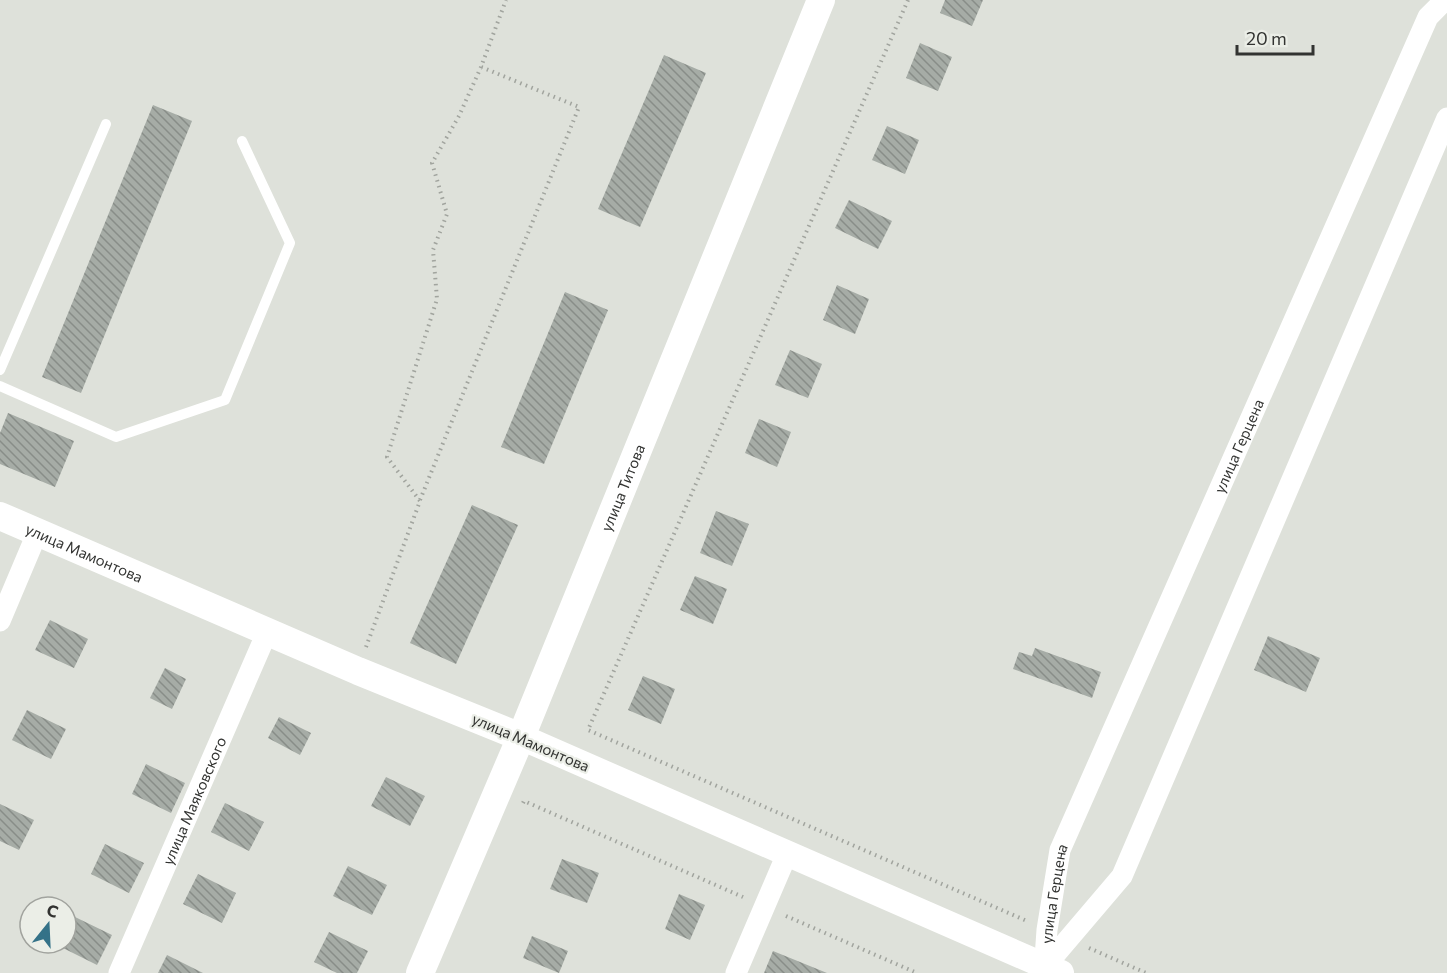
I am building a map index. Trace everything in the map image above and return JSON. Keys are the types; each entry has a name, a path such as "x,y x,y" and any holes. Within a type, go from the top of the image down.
{"main road":[{"name":"улица Титова","path":"420,973 521,737 821,0"},
{"name":"улица Мамонтова","path":"0,516 268,630 358,671 521,737"}],"street":[{"name":"улица Герцена","path":"1048,971 1047,930 1060,850 1428,17 1445,0"},
{"name":"улица Герцена","path":"1048,971 1069,940 1122,876 1447,118"},
{"path":"0,621 38,531"},
{"name":"улица Маяковского","path":"119,973 268,630"},
{"name":"улица Мамонтова","path":"521,737 1048,971"},
{"path":"736,973 787,854"}],"lane":[{"path":"0,370 106,124"},
{"path":"0,386 116,437 225,400 290,243 242,141"}],"path":[{"path":"420,501 387,457 437,299 433,250 447,214 432,163 459,116 506,0"},
{"path":"908,0 588,730 1047,930"},
{"path":"358,671 420,501 579,107 481,66"},
{"path":"520,812 524,801 917,973"},
{"path":"1069,940 1146,973"}],"building":[{"path":"945,0 983,0 972,26 940,13"},
{"path":"920,43 952,57 938,91 906,78"},
{"path":"664,55 706,73 640,227 598,209"},
{"path":"153,105 192,121 81,393 42,377"},
{"path":"887,126 919,140 905,174 872,160"},
{"path":"849,200 892,221 878,249 835,228"},
{"path":"837,285 869,299 855,334 823,320"},
{"path":"565,292 608,310 544,464 501,447"},
{"path":"790,350 822,364 808,398 775,385"},
{"path":"8,413 74,441 55,487 0,464 0,433"},
{"path":"759,419 791,432 777,467 745,453"},
{"path":"472,505 518,525 456,664 410,643"},
{"path":"716,511 749,524 732,566 700,553"},
{"path":"695,576 727,589 713,624 680,610"},
{"path":"50,620 88,639 74,668 35,650"},
{"path":"1268,636 1320,658 1306,692 1254,670"},
{"path":"1035,648 1101,672 1092,698 1013,669 1019,652 1032,656"},
{"path":"165,668 186,679 172,709 150,698"},
{"path":"643,676 675,689 661,724 628,710"},
{"path":"27,710 66,729 51,759 12,740"},
{"path":"279,717 311,733 300,755 268,738"},
{"path":"146,764 185,783 171,813 132,794"},
{"path":"386,777 425,796 410,826 371,806"},
{"path":"225,803 264,822 249,851 211,832"},
{"path":"0,804 34,820 19,850 0,841"},
{"path":"105,844 144,863 129,893 91,874"},
{"path":"562,859 599,873 587,903 550,889"},
{"path":"348,866 387,885 372,915 333,896"},
{"path":"198,874 236,893 222,923 183,904"},
{"path":"679,894 705,905 690,940 665,929"},
{"path":"78,918 112,935 97,965 77,955"},
{"path":"329,932 368,951 357,973 337,973 314,962"},
{"path":"532,936 568,951 559,973 523,958"},
{"path":"773,951 827,973 764,973"},
{"path":"167,955 203,973 158,973"}]}
